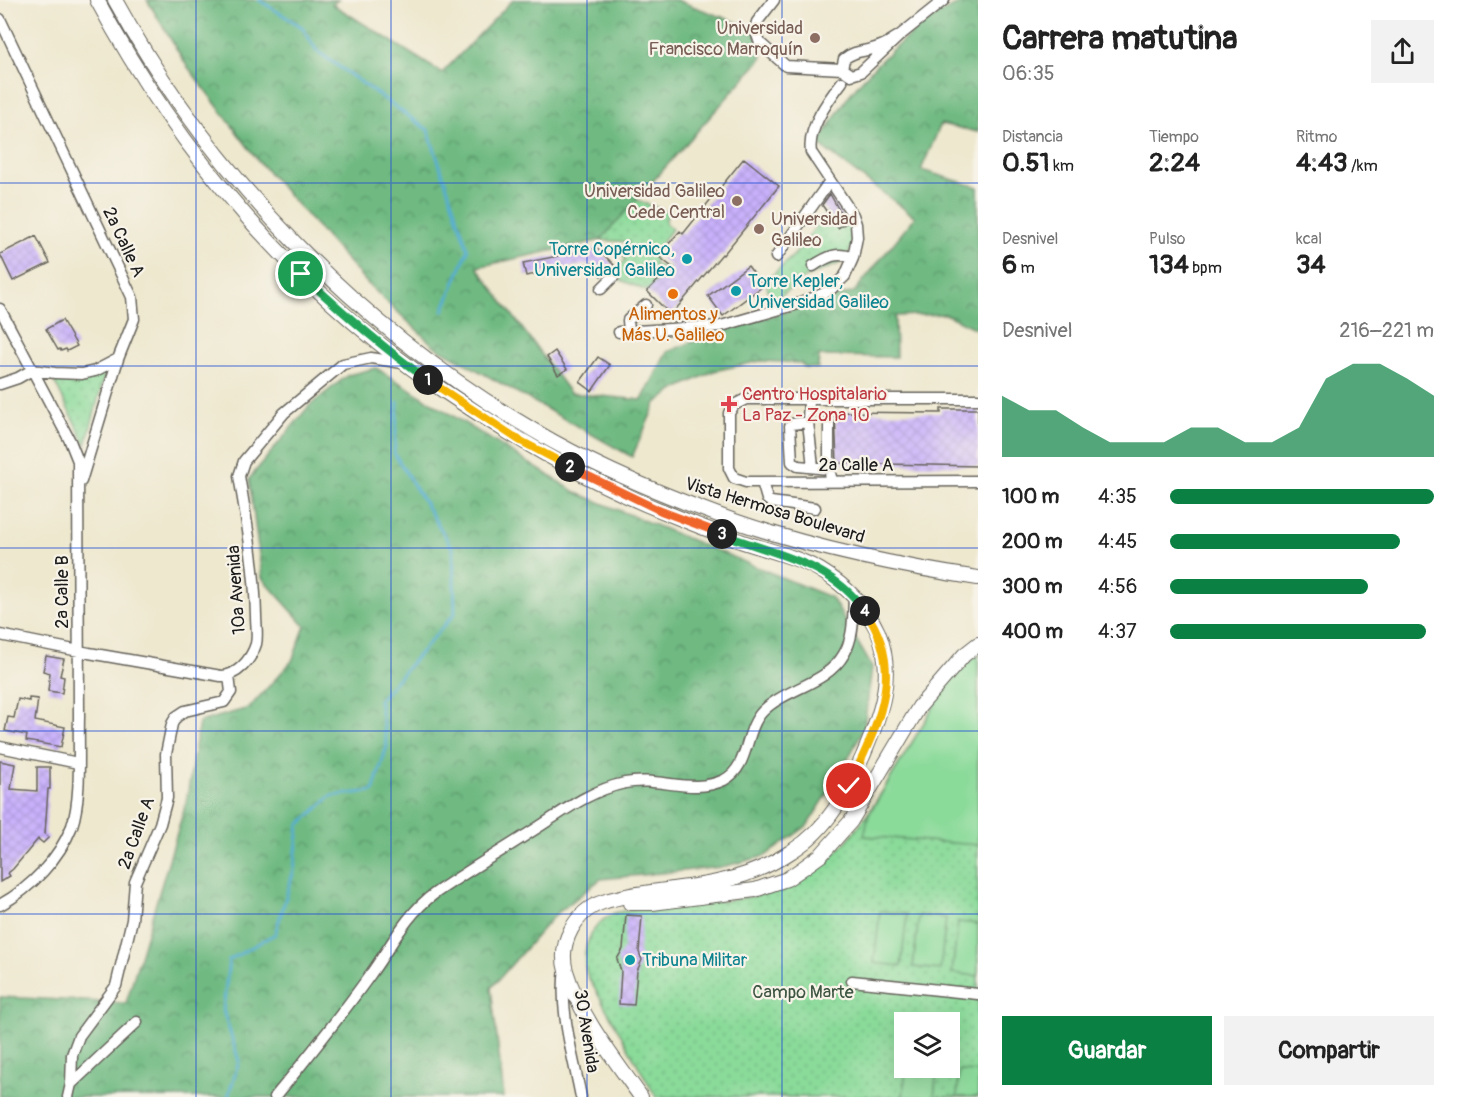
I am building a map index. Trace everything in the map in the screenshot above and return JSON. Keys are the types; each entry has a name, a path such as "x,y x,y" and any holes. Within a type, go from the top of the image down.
{"main road":[{"name":"Vista Hermosa Boulevard","path":"96,0 155,98 214,178 301,274 337,308 404,363 519,440 587,476 661,511 740,541 808,563 837,581 855,597 879,634 884,652 886,676 884,705 849,786 824,825 797,849 750,872 723,881 602,902"},
{"name":"Vista Hermosa Boulevard","path":"115,0 138,41 213,151 282,228 340,287 428,360 461,384 533,430 576,454 651,489 707,511 843,552 978,579"},
{"path":"641,1097 589,1019 565,969 565,948 572,929 585,913 602,902 652,903 755,890 787,879 803,868 821,855 851,821 919,707 964,654 978,645"}],"street":[{"path":"770,2 755,29 760,43 776,59 786,66 842,69 851,75 861,72 899,36 944,0"},
{"name":"2a Calle A","path":"0,19 132,297 134,319 118,359 78,489"},
{"path":"842,69 844,59 849,55 881,46 899,36"},
{"path":"646,305 628,320 624,332 720,326 801,303 829,291 845,276 853,258 857,237 856,224 853,215 811,152 809,144 814,127 843,82"},
{"path":"776,257 830,181"},
{"path":"813,266 834,254 853,258"},
{"path":"601,290 615,276"},
{"name":"2a Calle B","path":"0,309 70,441 78,462 79,651 78,763 76,806 72,824 52,861 34,882 0,905"},
{"name":"10a Avenida","path":"229,676 237,672 249,658 256,643 255,592 248,526 239,476 244,461 284,413 342,364 371,358 404,363"},
{"path":"0,384 32,370 82,374 118,359"},
{"name":"2a Calle A","path":"809,399 746,399 734,405 729,413 729,468 734,478 746,482 978,481"},
{"path":"813,467 808,422 809,399 978,399"},
{"path":"829,420 829,469 832,481"},
{"path":"808,422 790,426 792,462 798,466 829,469"},
{"path":"762,482 767,499 771,502 814,508"},
{"path":"275,1097 334,1024 409,919 433,895 563,809 602,790 623,783 649,780 702,787 725,779 734,773 742,758 754,723 762,712 772,703 835,666 843,655 852,629 855,597"},
{"path":"0,635 166,667 229,676"},
{"name":"2a Calle A","path":"68,1097 72,1055 79,1036 116,986 132,920 135,882 160,824 167,798 166,754 172,724 176,717 185,711 224,702 231,692 229,676"},
{"path":"0,747 78,763"},
{"name":"30 Avenida","path":"565,969 563,989 565,1011 581,1097"},
{"path":"852,981 978,994"},
{"path":"71,1084 137,1022"}],"green space":[{"path":"147,0 338,0 332,4 442,73 513,0 676,0 755,29 762,58 601,240 477,267 570,393 642,400 667,352 724,329 854,292 915,217 818,144 851,93 891,51 945,10 978,0 978,132 941,124 921,170 978,187 978,324 976,329 945,314 895,316 896,357 819,356 818,368 805,368 801,363 760,361 714,371 676,389 656,403 632,457 434,346 368,284 260,163 185,63"},
{"path":"636,200 668,212 665,223 672,229 656,251 654,265 670,268 647,291 618,279 612,272 626,260 621,254 629,242 601,240"},
{"path":"830,208 853,222 853,248 840,263 806,277 771,303 766,281 795,254"},
{"path":"376,368 577,493 832,598 872,667 864,728 839,776 807,826 765,856 722,867 601,879 554,916 491,988 504,1097 0,1097 0,997 126,1003 186,803 199,722 249,708 292,661 305,626 262,578 249,479 309,406 348,375"},
{"path":"105,373 86,445 52,377 81,377"},
{"name":"Campo Marte","path":"978,655 978,1097 656,1097 587,975 586,948 593,931 614,913 719,902 780,889 802,878 822,864 840,848 870,810 949,681 964,665"},
{"path":"978,655 978,845 864,836 869,814 949,681 964,665"},
{"path":"880,911 907,914 901,966 874,963"},
{"path":"919,915 946,918 940,970 913,967"},
{"path":"958,922 978,924 978,976 952,973"},
{"path":"960,1071 978,1072 978,1097 957,1097"},
{"path":"905,1078 936,1078 934,1097 903,1097"}],"building":[{"path":"744,158 779,186 671,315 647,291 672,267 658,256 680,231 683,234"},
{"path":"830,194 846,223 838,228 822,205"},
{"path":"36,236 50,263 13,281 0,254"},
{"path":"597,248 614,265 601,276 593,263 526,276 523,263"},
{"name":"Torre Kepler, Universidad Galileo","path":"748,266 763,286 723,316 708,296"},
{"path":"62,320 77,346 67,351 66,349 58,350 46,329"},
{"path":"555,351 567,369 558,375 547,357"},
{"path":"598,357 610,365 592,391 580,382"},
{"path":"941,409 978,409 978,466 837,463 835,412 941,413"},
{"path":"46,656 64,659 60,676 64,677 62,693 48,691 50,673 43,671"},
{"path":"29,698 38,699 35,721 65,727 61,747 26,741 27,735 5,731 8,717 14,718 18,699 29,701"},
{"path":"0,761 15,764 11,789 37,791 37,767 50,767 50,789 48,789 45,834 49,837 43,843 38,839 8,873 10,876 0,882"},
{"name":"Tribuna Militar","path":"626,915 642,916 639,952 642,960 637,971 634,1005 619,1004 621,971 617,959 623,949"}],"waterway":[{"path":"259,0 302,27 317,51 428,130 468,250 443,311"},
{"path":"228,1097 239,1061 223,1010 229,960 275,934 294,870 299,825 331,796 373,791 387,746 379,700 455,613 453,549 394,453 398,402"}],"place":[{"name":"Universidad Francisco Marroquín","path":"815,38"},
{"name":"Universidad Galileo Cede Central","path":"737,201"},
{"name":"Universidad Galileo","path":"759,229"},
{"name":"Torre Copérnico, Universidad Galileo","path":"687,259"},
{"name":"Torre Kepler, Universidad Galileo","path":"736,291"},
{"name":"Alimentos y Más U. Galileo","path":"673,294"},
{"name":"Centro Hospitalario La Paz - Zona 10","path":"729,404"},
{"name":"Tribuna Militar","path":"630,960"}],"route":[{"path":"301,274 337,308 404,363 519,440 661,511 740,541 808,563 843,586 859,601 879,634 886,664 884,705 849,786"}]}
